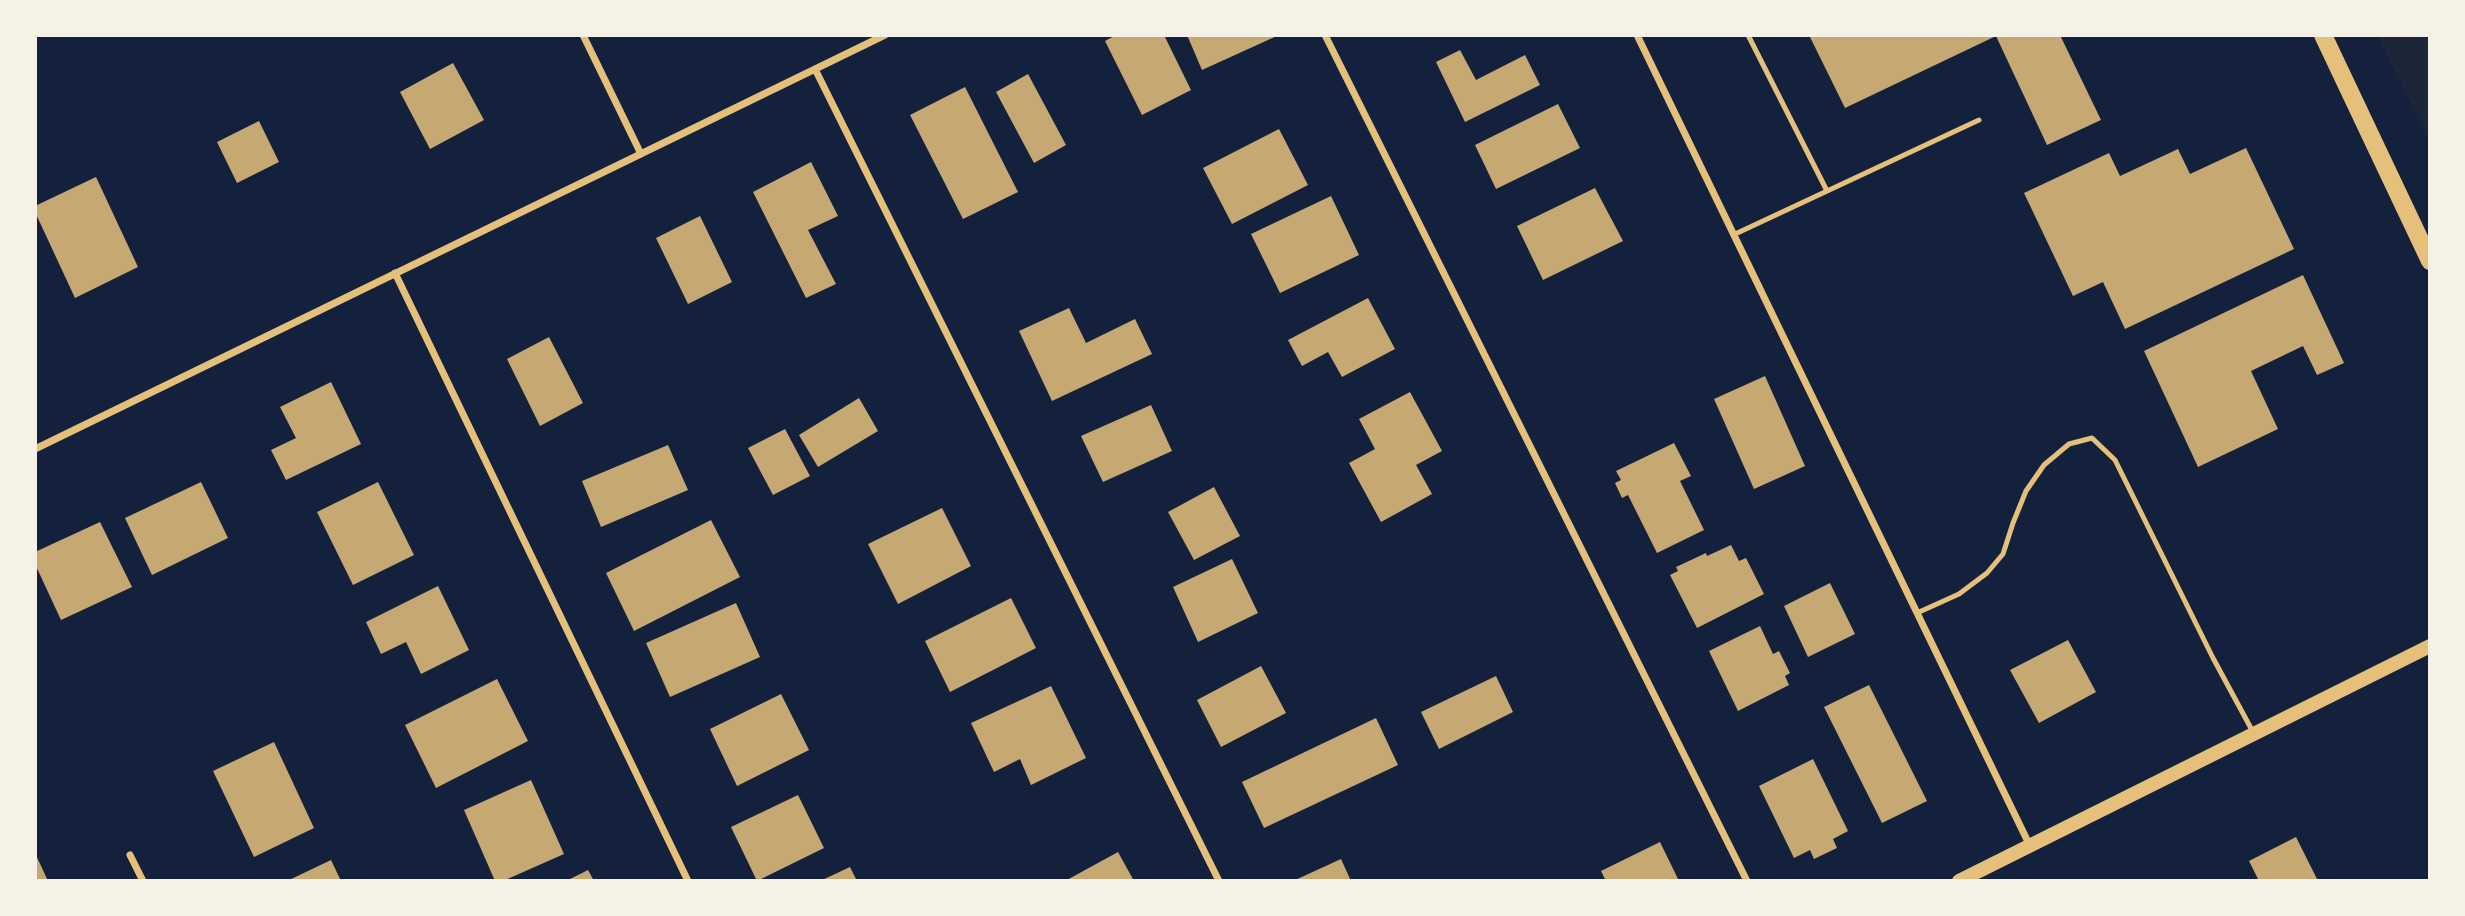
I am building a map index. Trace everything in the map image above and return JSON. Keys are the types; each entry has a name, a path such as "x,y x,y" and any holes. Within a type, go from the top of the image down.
{"main road":[{"path":"2323,35 2430,261"},
{"path":"1959,881 2430,646"}],"street":[{"path":"583,35 642,154"},
{"path":"35,449 885,35"},
{"path":"1325,35 1747,881"},
{"path":"1637,35 2030,847"},
{"path":"815,69 1219,881"},
{"path":"395,273 688,881"},
{"path":"130,855 143,881"}],"lane":[{"path":"1748,35 1827,191"},
{"path":"1733,235 1979,120"},
{"path":"1917,613 1959,594 1987,573 2003,554 2026,491 2044,465 2069,444 2092,438 2115,460 2213,658 2254,734"}],"shaded area":[{"path":"2377,35 2430,35 2430,143"}],"building":[{"path":"1116,35 1164,35 1191,90 1142,115 1105,41"},
{"path":"1187,35 1279,35 1202,70"},
{"path":"1809,35 2060,35 2101,120 2047,145 1996,36 1845,108"},
{"path":"1460,50 1476,80 1525,55 1540,85 1465,122 1436,62"},
{"path":"453,63 484,120 430,149 400,92"},
{"path":"1028,74 1066,145 1034,163 996,92"},
{"path":"965,87 1018,192 963,219 910,115"},
{"path":"1558,104 1580,148 1496,189 1475,145"},
{"path":"259,121 279,162 237,183 217,142"},
{"path":"1279,129 1308,185 1232,224 1203,168"},
{"path":"2246,148 2294,249 2125,329 2103,282 2073,296 2024,193 2109,153 2120,176 2178,149 2190,174"},
{"path":"811,162 838,216 808,230 836,284 806,298 753,192"},
{"path":"96,177 138,267 75,298 35,212 35,206"},
{"path":"1595,188 1623,241 1543,280 1517,226"},
{"path":"1331,196 1359,255 1280,293 1251,234"},
{"path":"700,216 732,282 688,304 656,238"},
{"path":"2303,275 2344,363 2317,375 2303,346 2251,371 2278,429 2198,467 2144,351"},
{"path":"1368,298 1395,349 1342,377 1328,352 1302,366 1288,340"},
{"path":"1069,308 1086,343 1135,319 1152,354 1052,401 1019,331"},
{"path":"549,337 583,403 540,426 507,359"},
{"path":"1765,376 1805,466 1754,489 1714,399"},
{"path":"331,382 361,444 286,480 271,450 296,438 280,407"},
{"path":"1410,392 1442,451 1416,465 1432,494 1381,522 1349,463 1375,449 1359,419"},
{"path":"859,398 878,431 818,467 799,435"},
{"path":"1151,405 1172,451 1103,482 1081,436"},
{"path":"785,429 810,476 773,495 748,448"},
{"path":"1674,443 1691,476 1680,481 1704,530 1657,553 1628,495 1622,498 1615,483 1621,480 1616,471"},
{"path":"668,445 688,490 601,527 582,481"},
{"path":"201,482 228,538 152,575 125,518"},
{"path":"378,482 414,555 353,585 317,512"},
{"path":"1214,487 1240,536 1194,560 1168,512"},
{"path":"942,508 971,566 898,604 868,544"},
{"path":"711,520 740,577 634,631 606,573"},
{"path":"100,522 132,587 61,620 35,564 35,552"},
{"path":"1731,545 1739,561 1746,558 1764,594 1697,628 1670,575 1678,571 1676,567"},
{"path":"1232,559 1258,613 1198,642 1173,587"},
{"path":"1830,583 1855,634 1808,657 1784,606"},
{"path":"438,586 469,650 421,674 406,642 381,654 366,622"},
{"path":"1011,598 1036,648 950,692 925,641"},
{"path":"736,603 760,657 670,697 646,643"},
{"path":"1760,626 1773,654 1779,651 1790,673 1785,676 1789,685 1738,711 1709,651"},
{"path":"2068,640 2096,692 2039,723 2010,670"},
{"path":"1261,666 1286,713 1221,747 1197,700"},
{"path":"1496,676 1513,712 1439,749 1421,712"},
{"path":"497,679 528,741 436,788 405,725"},
{"path":"1869,685 1927,801 1882,823 1824,707"},
{"path":"1051,686 1086,758 1031,785 1020,759 994,772 971,723"},
{"path":"781,694 809,750 737,786 710,729"},
{"path":"1376,718 1398,765 1264,828 1242,782"},
{"path":"274,742 314,828 254,857 213,771"},
{"path":"1813,759 1848,831 1833,839 1837,848 1814,859 1810,850 1794,858 1759,786"},
{"path":"531,780 564,854 503,881 495,881 464,810"},
{"path":"798,795 824,848 757,881 731,827"},
{"path":"2296,837 2318,881 2259,881 2249,861"},
{"path":"1660,842 1679,881 1606,881 1601,871"},
{"path":"1118,852 1134,881 1065,881"},
{"path":"35,853 48,881 35,881"},
{"path":"1341,859 1351,881 1293,881"},
{"path":"331,860 341,881 287,881"},
{"path":"850,867 857,881 820,881"},
{"path":"588,870 594,881 566,881"}]}
